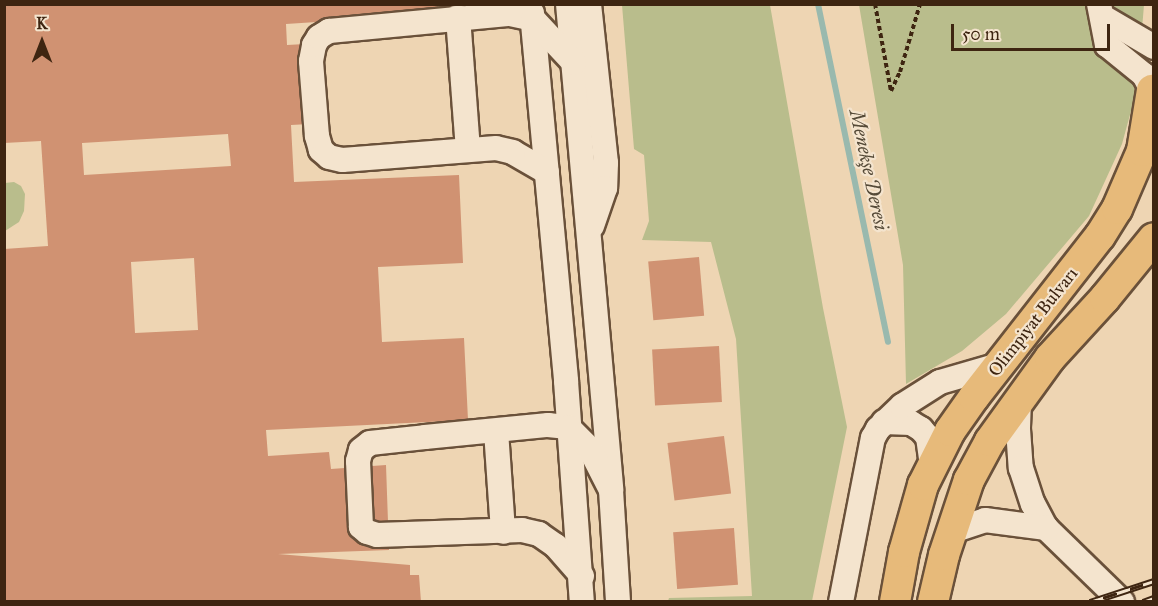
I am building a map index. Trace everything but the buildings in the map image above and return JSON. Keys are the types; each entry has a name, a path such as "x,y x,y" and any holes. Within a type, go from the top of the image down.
{"main road":[{"name":"Olimpiyat Bulvarı","path":"895,602 904,552 923,485 950,431 1100,236 1117,208 1142,151 1153,95"},
{"name":"Olimpiyat Bulvarı","path":"933,602 952,531 969,480 990,441 1050,358 1105,298 1154,238"}],"street":[{"path":"568,4 612,490 618,602"},
{"path":"589,4 606,163 604,188 589,234"},
{"path":"1101,11 1154,47"},
{"path":"1101,11 1107,45 1144,75 1153,95"},
{"path":"532,12 574,63"},
{"path":"532,12 458,17 329,32 319,38 314,45 311,62 317,136 321,150 329,157 342,160 496,148 513,152 547,172"},
{"path":"532,12 582,576 582,602"},
{"path":"458,17 468,150"},
{"path":"841,602 873,438 884,422 902,406 940,382 999,365"},
{"path":"1019,399 1018,429 1021,468 1033,504 1047,528 1122,602"},
{"path":"884,422 911,423 921,429 928,437 932,467"},
{"path":"582,576 556,546 539,534 522,530 377,535 361,527 357,461 361,450 370,443 548,425 568,427 590,448 612,490"},
{"path":"496,430 503,532"},
{"path":"952,531 985,520 1047,528"}],"path":[{"path":"875,4 891,91 900,72 920,4"}],"green space":[{"path":"622,5 770,5 823,308 847,427 812,601 668,601 669,598 752,596 736,339 711,242 642,240 649,221 644,155 634,149"},
{"path":"859,5 1144,5 1137,89 1122,144 1089,216 1006,314 962,351 906,384 903,265"},
{"path":"14,182 21,186 25,194 24,211 19,222 5,231 5,183"}],"waterway":[{"name":"Menekşe Deresi","path":"818,4 888,342"}],"railway":[{"path":"1090,602 1154,581"},
{"path":"1143,602 1154,598"}]}
